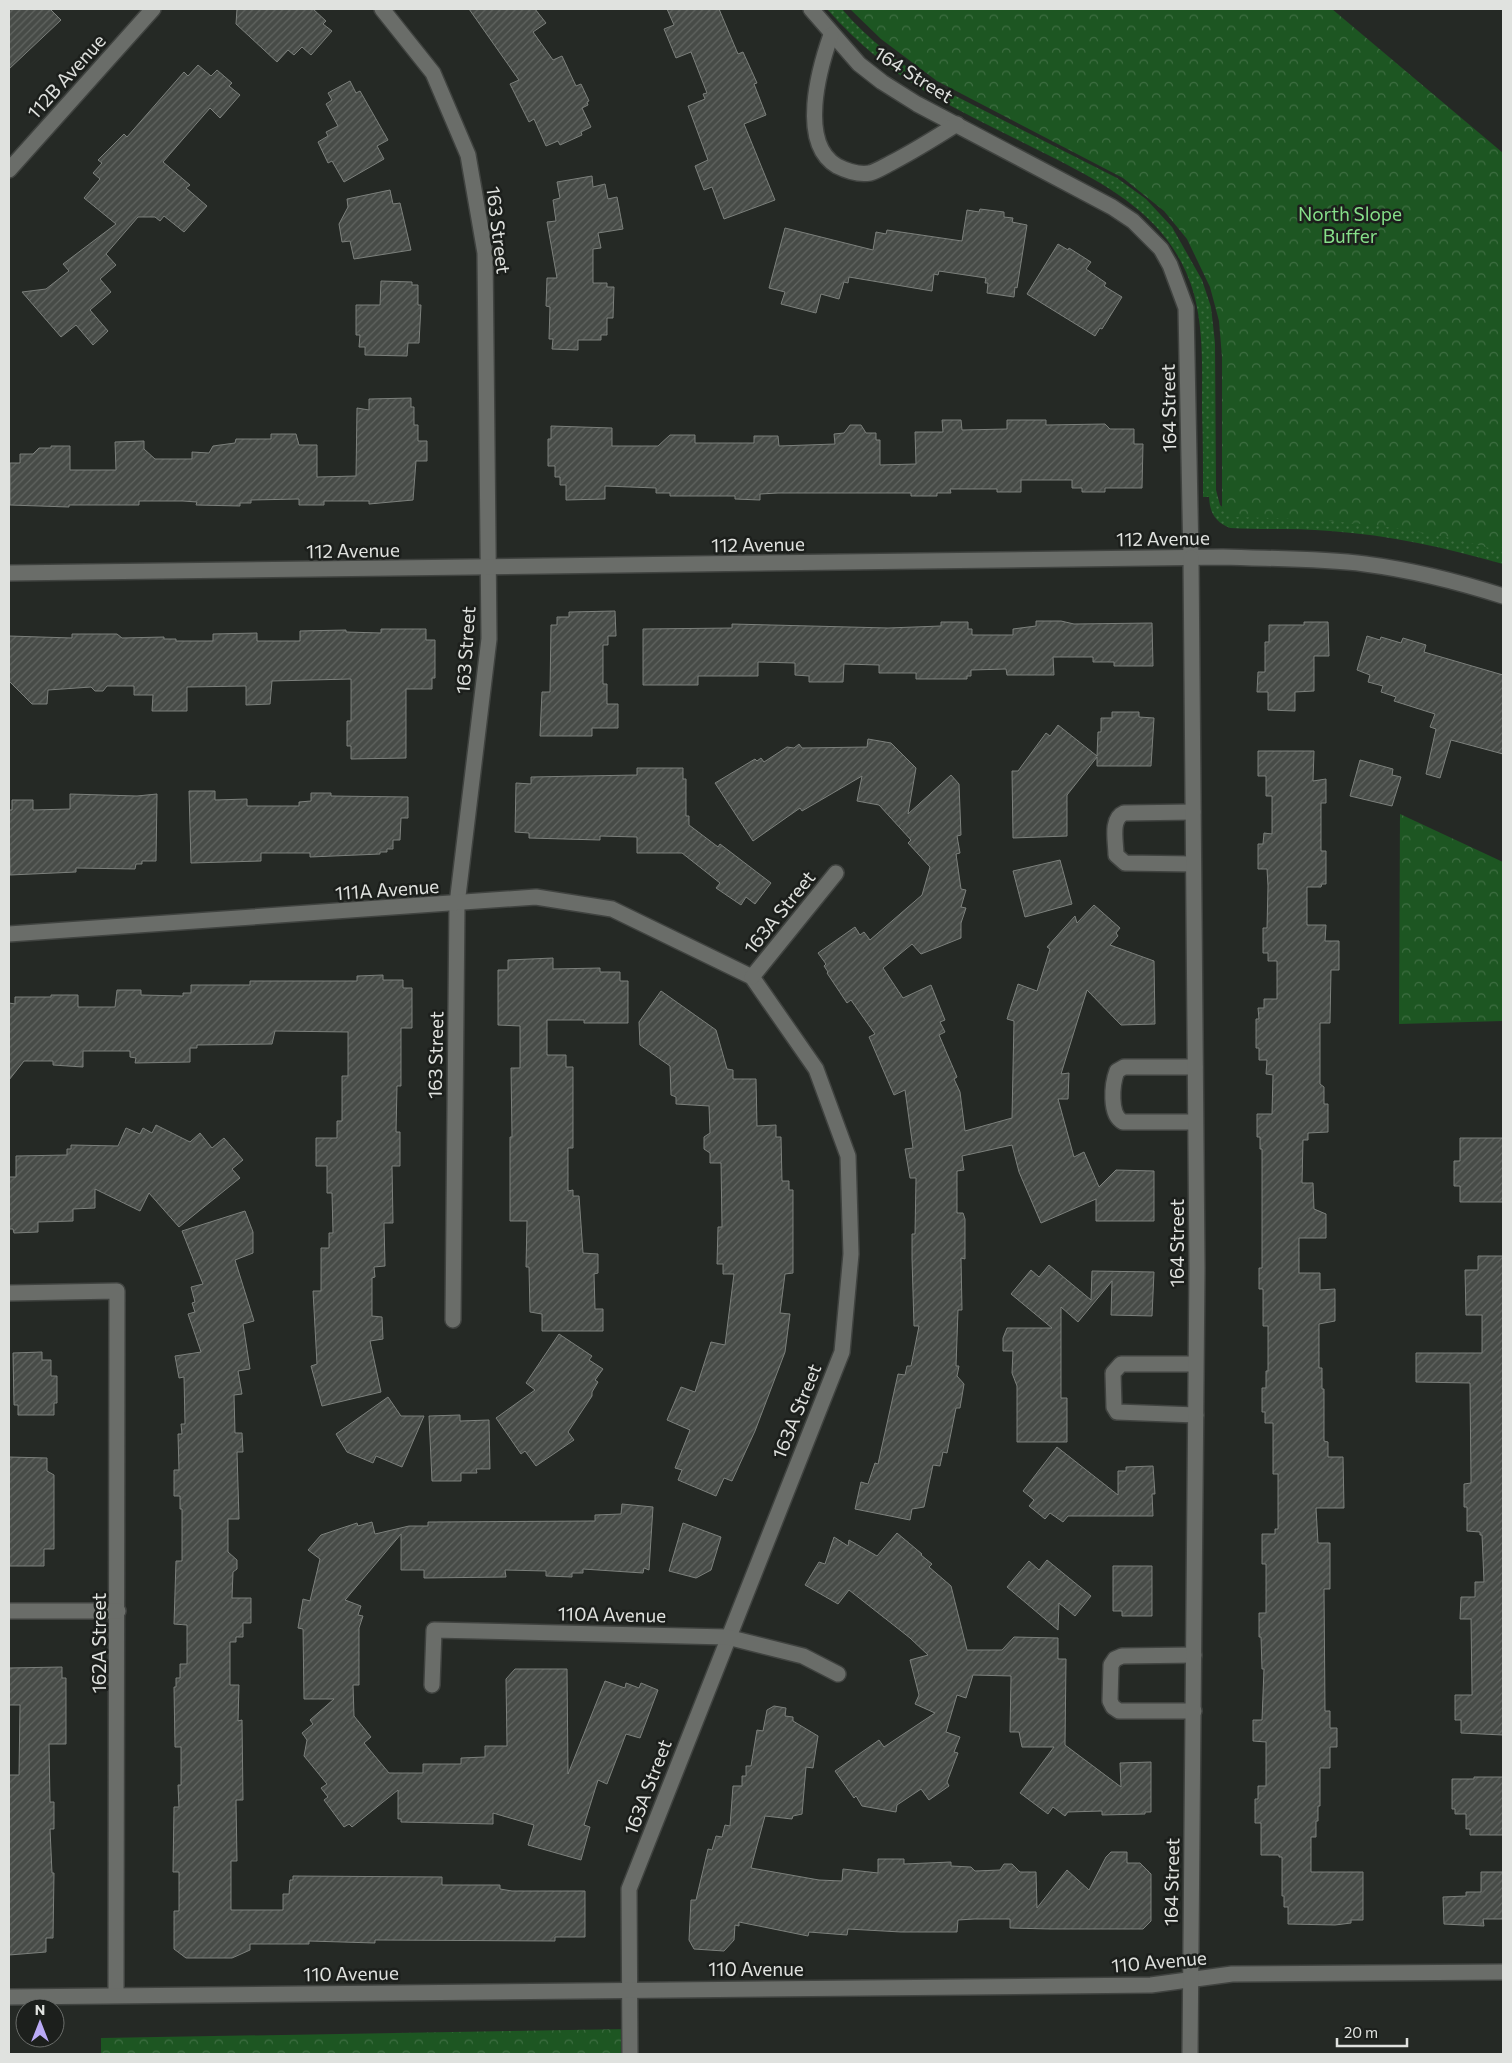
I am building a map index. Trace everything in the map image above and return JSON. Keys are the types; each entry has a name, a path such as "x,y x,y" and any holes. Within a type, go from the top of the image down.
{"street":[{"name":"112B Avenue","path":"9,170 153,9"},
{"name":"163 Street","path":"382,9 433,73 468,155 486,253 489,639 457,904 453,1320"},
{"name":"164 Street","path":"811,9 859,64 882,82 918,104 1120,212 1148,234 1170,266 1186,308 1191,558 1196,1415 1194,1711 1189,1981 1190,2054"},
{"name":"164 Street","path":"831,34 819,77 814,125 821,152 833,163 851,172 872,173 924,145 957,124"},
{"name":"112 Avenue","path":"9,573 1191,558 1310,560 1365,564 1403,570 1472,586 1503,596"},
{"path":"1193,812 1124,813 1118,816 1115,821 1116,855 1119,860 1125,863 1193,864"},
{"name":"163A Street","path":"629,1989 629,1889 727,1637 842,1352 851,1254 848,1156 816,1069 752,977 836,873"},
{"name":"111A Avenue","path":"9,934 536,897 612,909 752,977"},
{"path":"1194,1068 1124,1068 1117,1071 1114,1078 1114,1114 1117,1119 1123,1122 1195,1122"},
{"name":"162A Street","path":"9,1293 118,1291 116,1996"},
{"path":"1195,1364 1121,1364 1113,1373 1114,1407 1123,1414 1196,1415"},
{"path":"9,1611 118,1611"},
{"name":"110A Avenue","path":"432,1685 434,1630 727,1637 803,1656 838,1674"},
{"path":"1194,1655 1122,1656 1114,1659 1111,1665 1110,1701 1113,1707 1119,1711 1194,1711"},
{"name":"110 Avenue","path":"9,1997 1150,1985 1232,1974 1503,1972"},
{"path":"629,1989 630,2054"}],"green space":[{"path":"827,9 842,9 862,31 885,50 934,85 1117,178 1146,199 1172,227 1202,280 1211,307 1215,343 1216,490 1220,505 1227,511 1358,517 1503,538 1503,564 1396,539 1318,530 1230,528 1217,520 1212,512 1209,497 1203,497 1202,352 1197,308 1185,269 1172,247 1157,228 1140,212 1101,183 980,121 905,79 864,46"},
{"name":"North Slope Buffer","path":"850,9 1332,9 1503,153 1503,552 1402,529 1302,519 1232,517 1222,507 1222,357 1219,321 1210,287 1187,239 1164,211 1123,178 937,81 881,39"},
{"path":"1400,814 1503,862 1503,1021 1399,1024"},
{"path":"630,2029 630,2054 101,2054 101,2038"}],"building":[{"path":"9,9 50,9 61,20 9,69"},
{"path":"237,9 313,9 326,21 323,24 332,31 311,55 302,47 294,55 288,50 277,62 236,24"},
{"path":"469,9 535,9 546,23 533,32 553,60 562,56 576,86 581,84 589,101 587,102 588,105 582,108 591,127 581,132 582,135 560,145 558,141 546,146 534,119 529,122 510,84 519,80"},
{"path":"667,9 719,9 738,54 743,52 757,83 754,84 766,115 744,124 775,200 724,219 712,187 704,190 695,166 708,160 688,106 705,99 703,94 707,93 691,52 676,58 664,29 674,25"},
{"path":"198,65 211,76 217,70 232,83 229,86 240,95 220,118 210,108 163,162 190,185 186,188 207,206 184,232 164,216 160,221 155,217 138,217 106,254 116,265 100,279 111,292 90,310 108,331 93,345 76,325 61,337 22,292 46,289 69,271 63,264 116,224 84,198 100,179 93,173 102,163 98,160 124,134 127,137 184,72 188,76"},
{"path":"350,81 356,93 360,91 388,140 377,146 384,159 344,182 332,161 328,163 318,142 328,136 326,132 338,126 326,104 332,100 328,93"},
{"path":"592,176 593,187 605,184 608,199 617,197 623,229 598,233 601,248 593,249 593,283 607,283 607,287 614,287 613,318 607,318 607,335 601,335 601,340 578,340 578,350 552,349 553,339 549,339 550,307 546,306 547,278 557,278 547,222 556,221 553,200 560,198 557,182"},
{"path":"390,190 393,204 400,203 411,250 354,259 350,241 342,242 339,224 348,207 347,199"},
{"path":"980,209 1004,212 1004,217 1013,218 1012,222 1027,225 1014,297 987,293 988,283 985,283 986,278 939,271 938,275 934,274 932,291 849,277 848,283 844,282 839,299 821,294 816,313 781,304 785,292 769,288 785,228 873,250 876,232 886,234 887,230 962,241 967,210 979,212"},
{"path":"1058,244 1068,250 1069,248 1091,262 1086,269 1106,283 1104,286 1122,297 1102,329 1100,328 1095,336 1027,294"},
{"path":"381,281 412,282 412,285 418,285 418,305 421,305 419,343 408,343 407,356 365,355 365,347 359,347 360,335 356,335 356,305 380,305"},
{"path":"411,398 411,407 414,407 414,425 418,425 418,441 427,441 427,461 416,461 413,500 369,504 369,501 324,501 324,505 299,505 299,499 251,500 251,503 240,503 240,506 196,505 197,502 183,501 139,501 139,505 69,505 69,507 10,505 10,463 20,463 20,454 33,454 39,448 51,448 51,446 70,446 70,470 116,470 115,442 144,441 144,449 155,459 192,459 192,452 209,453 213,446 235,443 236,439 271,439 271,434 296,434 299,445 317,445 317,477 356,476 357,408 369,410 369,399"},
{"path":"942,420 961,420 962,430 1007,429 1007,420 1046,420 1046,425 1105,424 1110,429 1134,429 1134,444 1143,444 1142,488 1105,488 1105,492 1082,492 1082,488 1072,488 1072,480 1021,480 1021,492 997,492 997,489 950,489 951,493 937,493 937,496 911,496 911,493 778,493 760,494 760,500 735,499 735,496 670,496 670,493 656,493 656,488 605,486 605,499 566,500 566,485 560,485 560,477 555,477 555,466 548,466 548,439 551,439 551,426 612,428 612,446 658,446 670,435 695,435 695,443 754,443 754,436 778,436 779,446 835,444 834,434 844,433 850,425 861,425 866,433 876,433 876,440 880,440 880,465 916,464 915,432 943,432"},
{"path":"615,611 616,636 608,636 608,645 603,645 603,684 607,684 607,704 618,704 618,728 592,728 592,736 540,736 542,692 550,692 551,625 557,625 557,617 569,617 569,612"},
{"path":"1036,621 1061,621 1074,624 1152,623 1153,666 1114,666 1114,662 1093,662 1093,657 1053,657 1054,675 1007,675 1006,669 971,670 971,676 967,676 967,679 916,679 916,673 879,673 879,665 844,664 843,682 809,682 809,676 795,675 795,663 758,662 758,676 698,676 698,685 643,685 643,629 732,628 732,624 888,628 941,626 941,622 968,622 968,629 972,629 972,635 1013,635 1013,629 1036,626"},
{"path":"1304,622 1328,622 1329,656 1314,656 1314,691 1295,692 1295,711 1268,710 1268,692 1257,692 1258,672 1265,672 1265,642 1269,642 1269,625 1304,625"},
{"path":"381,629 426,629 426,640 435,640 435,678 432,678 432,689 406,689 406,758 351,759 351,746 347,746 347,721 351,721 351,679 272,681 270,704 246,705 246,686 187,687 187,711 152,711 153,695 134,695 134,686 107,686 103,691 95,691 91,687 48,690 47,704 32,704 9,681 9,636 72,638 72,634 117,634 122,638 164,637 164,639 176,639 176,641 213,641 213,634 257,633 257,641 300,641 300,631 346,630 346,632 381,633"},
{"path":"1367,636 1380,640 1381,637 1401,643 1403,638 1426,645 1424,652 1503,675 1503,754 1451,740 1440,778 1426,774 1436,729 1430,727 1435,714 1394,701 1396,697 1381,692 1383,686 1368,682 1370,675 1357,670"},
{"path":"1112,712 1139,712 1139,717 1154,718 1151,766 1097,766 1097,757 1067,795 1067,836 1013,838 1012,771 1018,771 1046,733 1050,736 1058,725 1097,756 1098,732 1101,732 1101,718 1112,718"},
{"path":"868,739 891,743 916,768 908,814 951,775 959,784 961,835 957,836 960,853 956,854 961,889 966,890 961,907 966,908 961,923 961,938 921,954 912,944 883,968 903,998 931,985 945,1020 940,1022 945,1032 939,1035 957,1077 954,1079 960,1092 965,1131 1012,1118 1014,1021 1007,1019 1018,984 1037,991 1050,949 1047,947 1075,916 1077,923 1094,905 1120,928 1116,933 1118,936 1110,945 1154,961 1155,1024 1121,1025 1087,990 1061,1074 1069,1073 1068,1099 1058,1099 1074,1157 1084,1152 1099,1187 1116,1170 1154,1171 1154,1221 1096,1221 1096,1199 1041,1223 1019,1172 1012,1145 962,1156 964,1170 957,1171 957,1213 963,1213 965,1219 965,1259 961,1258 962,1310 958,1310 956,1366 959,1366 957,1376 964,1384 960,1408 956,1408 947,1453 943,1452 940,1466 933,1465 924,1507 912,1509 910,1520 855,1509 861,1482 868,1484 875,1463 878,1464 898,1374 905,1375 907,1366 911,1366 919,1326 914,1326 912,1258 912,1234 915,1234 916,1178 910,1178 905,1149 913,1148 905,1090 894,1095 869,1037 875,1034 851,1000 847,1003 827,973 824,966 826,964 818,953 855,927 860,935 864,932 870,940 922,895 930,867 908,843 911,840 879,805 857,801 862,776 802,811 800,808 753,841 715,783 755,759 757,761 761,758 764,762 787,747 794,748 799,744 802,748 867,747"},
{"path":"1258,751 1314,751 1313,781 1326,779 1326,803 1321,803 1321,851 1326,851 1326,884 1322,884 1321,887 1307,887 1307,925 1326,925 1325,941 1339,941 1339,970 1331,970 1330,1023 1320,1023 1320,1084 1324,1087 1324,1104 1328,1104 1328,1132 1308,1133 1308,1140 1303,1140 1302,1183 1313,1183 1314,1209 1326,1214 1326,1238 1299,1238 1299,1273 1320,1273 1320,1290 1335,1289 1335,1321 1319,1324 1319,1368 1322,1368 1324,1441 1328,1442 1328,1457 1343,1457 1344,1508 1316,1508 1318,1543 1330,1543 1330,1589 1324,1589 1325,1711 1330,1711 1330,1728 1337,1728 1337,1747 1330,1747 1330,1768 1320,1768 1320,1806 1318,1806 1318,1821 1316,1821 1316,1837 1311,1837 1311,1872 1363,1872 1363,1920 1351,1920 1351,1923 1335,1925 1288,1924 1288,1907 1284,1907 1284,1896 1282,1896 1282,1857 1279,1857 1279,1855 1261,1855 1261,1823 1255,1823 1255,1799 1258,1799 1258,1786 1266,1786 1266,1742 1253,1741 1253,1720 1262,1720 1264,1669 1262,1669 1261,1637 1259,1637 1259,1613 1266,1613 1266,1564 1262,1564 1262,1534 1275,1534 1275,1529 1278,1529 1278,1474 1273,1474 1273,1423 1265,1423 1265,1412 1262,1412 1262,1388 1266,1388 1266,1371 1268,1371 1268,1326 1263,1326 1263,1289 1259,1289 1259,1268 1262,1268 1262,1149 1260,1149 1260,1137 1257,1137 1257,1114 1272,1114 1273,1075 1266,1074 1267,1060 1259,1060 1259,1048 1256,1048 1256,1019 1259,1019 1258,1008 1264,1008 1264,999 1277,999 1277,961 1268,961 1268,953 1263,953 1263,928 1267,928 1268,886 1267,869 1258,869 1258,844 1263,844 1264,833 1272,834 1272,796 1266,796 1266,776 1258,776"},
{"path":"1360,760 1393,769 1392,775 1401,777 1392,806 1350,796"},
{"path":"637,768 683,768 683,779 686,779 686,816 689,816 689,825 718,847 720,844 771,883 755,904 746,897 741,905 716,888 720,883 682,853 637,853 637,837 600,836 600,840 529,838 529,833 515,832 516,783 531,784 531,777 637,775"},
{"path":"189,791 215,791 215,800 247,799 247,806 299,806 299,802 311,801 311,793 331,793 331,796 408,797 408,818 401,818 400,840 393,840 393,849 387,849 387,852 380,852 380,854 310,857 310,853 261,853 261,861 191,863"},
{"path":"70,794 137,796 157,794 156,861 142,861 142,864 136,864 135,869 76,868 76,872 10,875 9,810 12,810 12,800 33,800 33,810 70,809"},
{"path":"1060,860 1072,904 1025,917 1013,871"},
{"path":"553,958 553,969 600,968 600,972 620,972 620,981 628,981 628,1023 584,1023 584,1020 547,1020 547,1055 566,1055 566,1067 573,1067 573,1148 568,1148 568,1191 573,1190 573,1196 579,1196 583,1253 598,1254 598,1273 594,1274 595,1309 603,1309 603,1331 542,1331 542,1314 530,1312 529,1267 526,1267 527,1221 510,1221 511,1068 520,1068 520,1026 498,1025 498,970 508,970 508,960"},
{"path":"383,975 383,980 403,980 403,988 412,988 412,1028 401,1028 401,1086 397,1086 396,1132 400,1132 400,1166 392,1166 393,1223 384,1223 385,1266 374,1267 375,1277 372,1278 372,1316 382,1317 383,1339 370,1341 381,1392 322,1406 311,1366 317,1364 313,1291 321,1291 321,1248 329,1248 329,1233 333,1233 332,1193 327,1193 327,1166 316,1166 316,1138 337,1138 337,1121 342,1121 342,1076 348,1076 348,1032 275,1031 272,1044 197,1045 197,1048 190,1048 190,1062 135,1063 136,1058 130,1057 130,1051 83,1051 83,1067 53,1065 53,1061 24,1061 9,1080 9,1003 15,1004 15,997 78,995 78,1007 115,1007 117,990 141,990 141,995 183,996 183,993 191,993 191,985 250,985 250,981 357,981 357,976"},
{"path":"661,991 716,1030 727,1069 733,1070 733,1079 756,1079 757,1126 776,1125 776,1137 781,1137 782,1181 789,1181 789,1190 793,1190 793,1273 785,1274 780,1313 790,1314 785,1352 755,1431 732,1481 724,1478 716,1496 678,1480 682,1470 675,1468 690,1430 667,1420 681,1387 695,1392 711,1342 725,1345 734,1274 723,1274 723,1264 717,1264 718,1227 722,1227 721,1163 710,1163 710,1153 704,1149 704,1137 710,1133 709,1106 676,1104 676,1097 671,1095 670,1066 640,1045 639,1022"},
{"path":"156,1125 190,1142 200,1133 212,1148 224,1138 243,1160 232,1169 240,1178 179,1227 149,1193 140,1211 95,1189 95,1208 73,1209 73,1221 38,1222 38,1232 14,1233 13,1229 9,1229 9,1177 16,1177 16,1156 67,1155 67,1149 71,1149 71,1145 118,1146 126,1128 140,1134 143,1128 152,1133"},
{"path":"1460,1138 1503,1138 1503,1202 1460,1202 1460,1186 1454,1186 1454,1161 1460,1161"},
{"path":"245,1211 253,1232 253,1253 235,1260 254,1321 243,1324 250,1369 238,1371 242,1394 234,1395 235,1433 242,1433 243,1452 237,1452 239,1519 228,1519 228,1552 237,1560 237,1569 233,1572 232,1598 251,1598 251,1623 243,1623 243,1637 236,1637 236,1642 230,1642 230,1685 239,1685 238,1721 242,1720 243,1800 236,1800 237,1861 231,1861 231,1910 283,1910 283,1894 289,1894 290,1880 293,1880 293,1876 442,1877 442,1885 500,1885 500,1889 512,1891 585,1891 585,1937 555,1937 555,1941 375,1940 375,1943 309,1941 309,1944 250,1944 250,1950 232,1958 186,1958 174,1949 174,1911 179,1911 179,1872 173,1872 174,1807 179,1807 178,1785 181,1785 181,1747 175,1747 174,1687 176,1687 176,1678 180,1678 180,1664 187,1664 187,1625 174,1624 176,1561 182,1561 182,1509 180,1509 180,1496 174,1496 174,1470 179,1470 178,1434 182,1434 181,1424 185,1424 184,1377 179,1378 175,1356 201,1352 188,1314 195,1312 192,1303 195,1302 191,1287 203,1284 182,1231"},
{"path":"1478,1256 1503,1256 1503,1735 1461,1733 1461,1720 1455,1720 1455,1695 1472,1695 1471,1619 1460,1619 1461,1597 1475,1597 1475,1582 1484,1582 1482,1535 1480,1535 1480,1532 1467,1531 1467,1507 1464,1507 1464,1484 1471,1483 1470,1383 1416,1382 1416,1353 1482,1353 1482,1315 1466,1315 1465,1270 1478,1270"},
{"path":"1049,1265 1091,1300 1092,1271 1154,1272 1152,1316 1111,1315 1112,1281 1078,1322 1061,1307 1061,1398 1067,1398 1067,1442 1017,1442 1017,1386 1012,1373 1013,1351 1003,1351 1003,1338 1007,1328 1052,1328 1011,1294 1031,1270 1039,1277"},
{"path":"559,1334 592,1356 589,1360 603,1369 595,1380 598,1382 592,1392 592,1396 568,1432 574,1440 536,1466 525,1451 521,1454 496,1418 535,1390 526,1383"},
{"path":"42,1352 42,1360 51,1360 51,1376 57,1376 57,1403 54,1403 54,1415 18,1415 18,1405 14,1405 13,1353"},
{"path":"388,1397 401,1416 424,1416 402,1467 376,1456 373,1463 347,1452 336,1434"},
{"path":"460,1415 460,1421 489,1420 490,1469 476,1469 477,1473 461,1473 461,1481 432,1481 429,1416"},
{"path":"1057,1447 1118,1495 1118,1471 1126,1471 1126,1467 1153,1466 1155,1494 1152,1494 1153,1516 1068,1516 1063,1522 1050,1513 1045,1519 1029,1506 1034,1500 1023,1491"},
{"path":"9,1457 47,1458 47,1471 54,1475 54,1549 44,1549 44,1566 9,1566"},
{"path":"622,1504 653,1507 649,1570 644,1568 643,1573 583,1569 583,1573 572,1573 572,1577 546,1576 546,1571 505,1570 506,1577 424,1578 424,1570 401,1570 401,1534 345,1600 361,1606 358,1615 363,1616 359,1628 359,1685 353,1685 354,1716 371,1737 364,1743 389,1773 423,1773 423,1764 461,1764 461,1758 485,1757 485,1746 507,1746 506,1679 515,1669 567,1669 568,1774 605,1681 625,1688 626,1683 639,1688 641,1683 658,1690 640,1738 626,1734 607,1784 598,1780 584,1825 590,1827 581,1860 528,1845 534,1825 493,1813 493,1824 401,1822 401,1819 398,1819 398,1790 352,1827 349,1824 344,1827 324,1800 328,1797 321,1788 327,1784 304,1756 307,1740 302,1733 313,1724 310,1720 334,1699 304,1699 303,1629 298,1628 303,1599 310,1601 320,1559 308,1550 321,1535 357,1523 358,1526 372,1522 375,1534 409,1526 428,1526 428,1522 595,1521 595,1515 621,1514"},
{"path":"683,1523 721,1537 711,1570 696,1578 669,1571"},
{"path":"897,1533 922,1554 932,1564 929,1567 951,1586 967,1650 1002,1650 1014,1637 1058,1638 1058,1659 1066,1659 1065,1745 1121,1787 1120,1763 1151,1762 1151,1812 1145,1812 1145,1814 1102,1815 1102,1811 1068,1812 1065,1816 1053,1807 1048,1814 1020,1793 1054,1747 1022,1747 1019,1732 1010,1732 1011,1676 973,1675 966,1698 957,1695 946,1732 960,1737 954,1752 958,1753 947,1782 949,1786 929,1800 921,1789 897,1805 896,1812 862,1806 856,1796 854,1798 835,1771 879,1740 884,1747 935,1713 915,1704 919,1695 910,1660 928,1655 910,1638 849,1590 838,1604 805,1585 819,1562 825,1564 834,1537 848,1546 849,1540 877,1556"},
{"path":"1047,1560 1091,1596 1075,1616 1059,1603 1058,1630 1007,1587 1029,1561 1039,1570"},
{"path":"1113,1566 1152,1566 1152,1616 1122,1616 1122,1611 1113,1611"},
{"path":"62,1667 62,1678 66,1678 66,1744 49,1744 50,1802 54,1802 54,1829 50,1829 52,1873 54,1873 53,1938 46,1938 46,1952 9,1955 9,1775 19,1775 20,1705 9,1705 9,1668"},
{"path":"774,1706 786,1708 785,1716 793,1717 793,1721 818,1736 813,1768 806,1767 802,1814 793,1816 792,1819 765,1816 751,1868 819,1880 842,1881 843,1869 878,1873 878,1859 904,1859 904,1864 951,1862 951,1866 971,1867 975,1871 1000,1870 1004,1864 1012,1864 1020,1872 1036,1872 1037,1908 1067,1870 1089,1890 1106,1857 1111,1852 1127,1852 1127,1863 1140,1863 1151,1874 1151,1921 1143,1929 1050,1929 1010,1928 1010,1919 974,1919 958,1920 957,1932 901,1932 848,1929 847,1935 809,1932 808,1936 739,1922 739,1926 735,1925 734,1940 724,1951 694,1949 689,1940 691,1900 696,1900 708,1849 712,1850 716,1836 722,1837 725,1825 730,1826 733,1786 742,1786 742,1776 746,1776 746,1766 751,1766 757,1730 763,1731 767,1710"},
{"path":"1474,1777 1503,1777 1503,1835 1470,1835 1470,1829 1466,1829 1466,1814 1455,1814 1455,1809 1452,1809 1452,1779 1474,1779"},
{"path":"1481,1872 1503,1872 1503,1919 1483,1919 1484,1926 1444,1924 1443,1897 1466,1896 1466,1892 1481,1892"}]}
